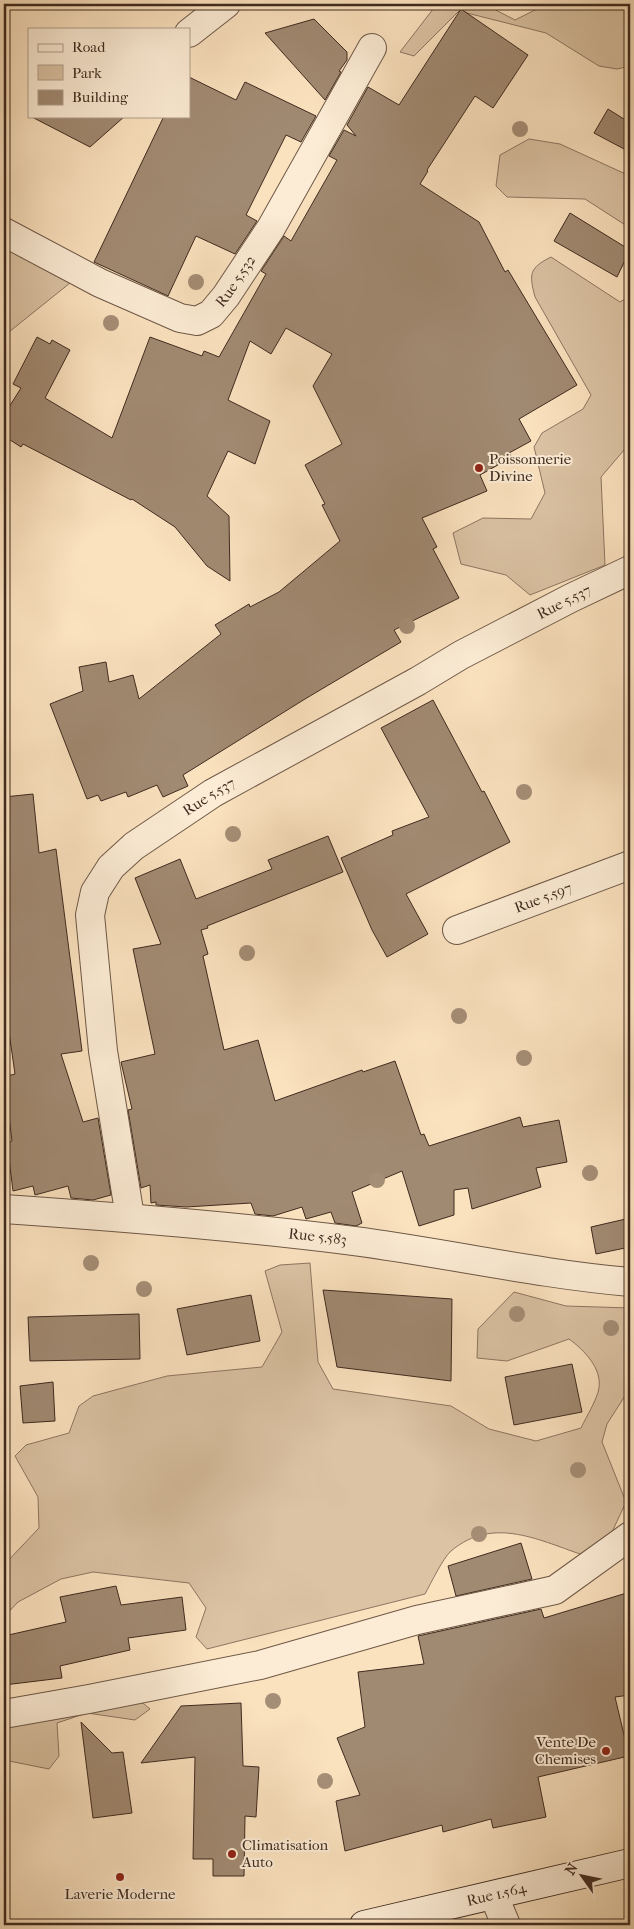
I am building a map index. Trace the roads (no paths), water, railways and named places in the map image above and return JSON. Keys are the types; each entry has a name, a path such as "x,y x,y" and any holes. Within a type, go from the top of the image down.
{"street":[{"path":"190,32 226,4"},
{"name":"Rue 5.532","path":"4,232 100,283 180,318 197,321 211,314 226,296 271,228 372,48"},
{"name":"Rue 5.537","path":"130,1217 103,1051 90,915 95,892 111,867 134,846 213,794 418,681 461,655 630,570"},
{"name":"Rue 5.597","path":"457,930 630,865"},
{"name":"Rue 5.583","path":"4,1209 130,1217 355,1241 497,1264 630,1282"},
{"path":"4,1714 260,1665 417,1620 555,1590 630,1536"},
{"name":"Rue 1.564","path":"364,1925 630,1863"},
{"path":"494,1896 506,1925"}],"place":[{"name":"Poissonnerie Divine","path":"479,468"},
{"name":"Vente De Chemises","path":"606,1751"},
{"name":"Climatisation Auto","path":"232,1854"},
{"name":"Laverie Moderne","path":"120,1877"}]}
